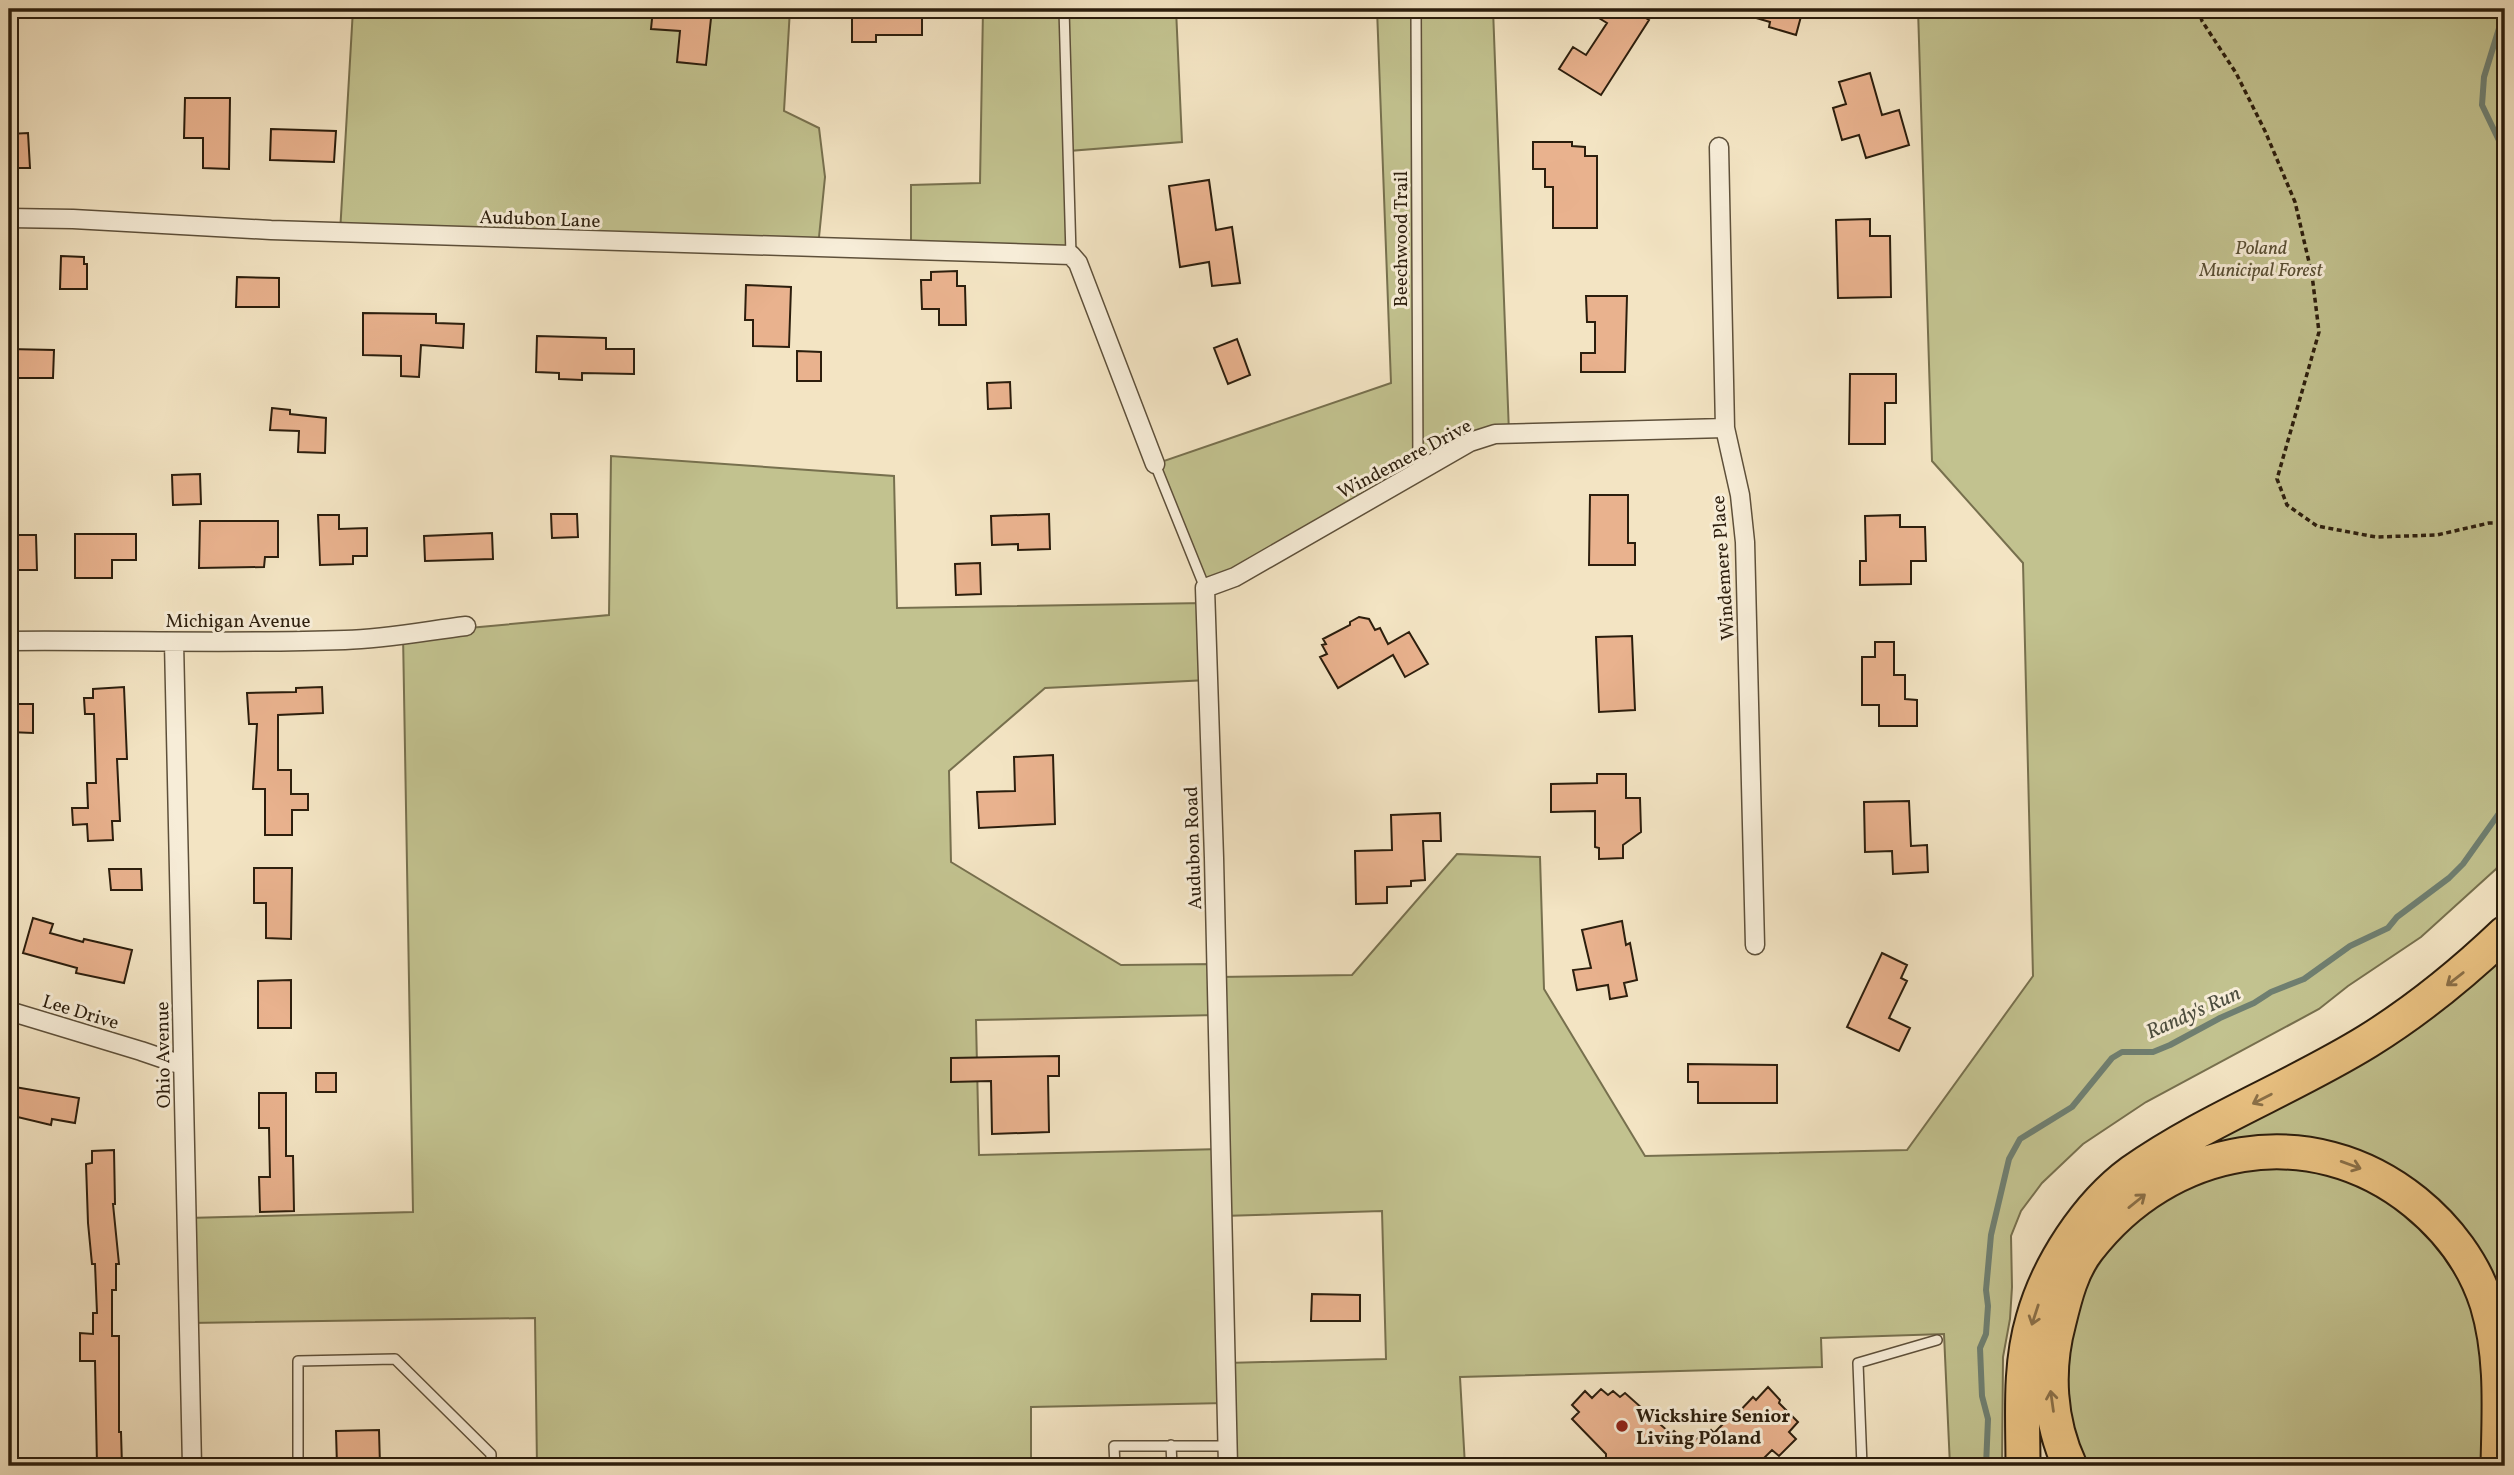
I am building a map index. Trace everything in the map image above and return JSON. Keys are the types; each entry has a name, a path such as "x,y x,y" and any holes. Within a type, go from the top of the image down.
{"highway":[{"path":"2023,1466 2023,1367 2033,1318 2058,1258 2090,1212 2131,1173 2194,1134 2368,1041 2413,1011 2470,967 2505,933"},
{"path":"2070,1466 2056,1431 2050,1384 2054,1339 2067,1291 2087,1250 2119,1215 2152,1188 2206,1162 2254,1153 2285,1152 2337,1160 2381,1178 2430,1214 2459,1248 2478,1282 2494,1330 2499,1374 2498,1466"}],"street":[{"name":"Windemere Place","path":"1719,147 1725,428 1740,495 1745,542 1755,945"},
{"name":"Audubon Lane","path":"9,218 298,231 1070,255"},
{"name":"Audubon Road","path":"1070,255 1078,263 1155,464"},
{"name":"Windemere Drive","path":"1205,588 1236,577 1470,442 1494,435 1725,428"},
{"name":"Audubon Road","path":"1205,588 1228,1466"},
{"name":"Michigan Avenue","path":"9,641 348,640 466,626"},
{"name":"Ohio Avenue","path":"174,642 191,1466"},
{"name":"Lee Drive","path":"9,1011 182,1065"}],"lane":[{"path":"1064,9 1070,255"},
{"name":"Beechwood Trail","path":"1416,9 1418,470"},
{"name":"Audubon Road","path":"1155,464 1205,588"},
{"path":"1862,1466 1858,1363 1937,1340"},
{"path":"298,1466 298,1361 395,1359 491,1454 491,1466"},
{"path":"1171,1445 1172,1466"},
{"path":"1115,1466 1114,1446 1228,1446"}],"path":[{"path":"2199,9 2202,21 2236,73 2270,143 2295,202 2312,275 2319,332 2277,479 2287,505 2317,526 2376,537 2437,534 2488,523 2505,523"}],"green space":[{"path":"353,9 790,9 784,111 819,128 825,177 818,247 340,233"},
{"path":"983,9 1176,9 1182,142 1069,151 1071,255 911,250 911,185 980,183"},
{"path":"1377,9 1493,9 1509,433 1495,434 1205,588 1155,464 1391,383"},
{"name":"Poland Municipal Forest","path":"1918,9 2505,9 2505,858 2421,937 2319,1009 2146,1102 2083,1144 2042,1183 2021,1211 2011,1236 2010,1319 2003,1357 2002,1466 1950,1466 1944,1334 1821,1338 1822,1367 1460,1377 1465,1466 1230,1466 1226,1403 1031,1407 1031,1466 537,1466 535,1318 189,1323 187,1218 413,1212 403,634 609,615 611,456 894,476 897,608 1205,603 1208,680 1045,688 949,771 951,862 1121,965 1216,964 1217,977 1352,975 1457,854 1540,857 1544,989 1645,1156 1907,1150 2033,976 2023,563 1932,461","holes":["1217,1015 1221,1149 979,1155 976,1020","1382,1211 1386,1359 1226,1363 1223,1216"]},
{"path":"2505,951 2505,1333 2400,1179 2199,1156 2194,1148"},
{"path":"2275,1167 2323,1172 2353,1182 2382,1198 2408,1218 2432,1242 2452,1269 2468,1298 2479,1328 2485,1359 2483,1466 2082,1466 2068,1412 2065,1378 2068,1341 2078,1306 2093,1274 2113,1245 2138,1220 2166,1198 2198,1182 2233,1171"}],"building":[{"path":"653,9 712,9 706,65 677,62 680,31 651,29"},
{"path":"852,9 922,9 922,35 876,35 876,42 852,42"},
{"path":"1584,9 1631,9 1649,20 1601,95 1559,69 1573,47 1586,55 1607,23"},
{"path":"1739,9 1803,9 1796,35 1769,27 1770,22 1739,13"},
{"path":"1870,73 1882,115 1899,110 1909,145 1866,158 1859,135 1842,140 1833,108 1846,104 1839,82"},
{"path":"185,98 230,98 229,169 203,168 203,138 184,138"},
{"path":"271,129 336,131 334,162 270,160"},
{"path":"28,133 30,168 9,168 9,134"},
{"path":"1533,142 1572,142 1572,146 1585,147 1585,156 1597,156 1597,228 1553,228 1553,187 1545,187 1545,169 1533,169"},
{"path":"1209,180 1216,230 1232,227 1240,283 1212,286 1209,262 1180,267 1169,186"},
{"path":"1870,219 1870,236 1890,236 1891,297 1838,298 1836,220"},
{"path":"61,256 84,257 84,264 87,264 87,289 60,289"},
{"path":"957,271 957,286 965,286 966,325 939,325 939,309 922,309 921,280 931,280 931,272"},
{"path":"237,277 279,278 279,307 236,307"},
{"path":"746,285 791,287 789,347 753,346 753,320 745,320"},
{"path":"1586,296 1627,296 1625,372 1581,372 1581,353 1595,353 1595,322 1587,322"},
{"path":"363,313 436,314 436,323 464,324 463,348 421,345 419,377 401,376 401,356 363,355"},
{"path":"537,336 606,338 606,349 634,349 634,374 582,373 582,380 559,379 559,373 536,372"},
{"path":"1237,339 1250,375 1228,384 1214,348"},
{"path":"9,349 54,350 53,378 9,378"},
{"path":"797,351 821,352 821,381 797,381"},
{"path":"1850,374 1896,374 1896,403 1885,403 1885,444 1849,444"},
{"path":"1010,382 1011,408 988,409 987,383"},
{"path":"272,408 290,410 290,414 326,418 325,453 298,452 299,431 270,430"},
{"path":"200,474 201,504 173,505 172,475"},
{"path":"1590,495 1628,495 1628,543 1635,543 1635,565 1589,565"},
{"path":"551,514 577,514 578,537 552,538"},
{"path":"1049,514 1050,549 1018,550 1018,544 992,545 991,516"},
{"path":"318,515 339,515 339,529 367,528 367,556 353,556 353,564 320,565"},
{"path":"1900,515 1900,527 1925,527 1926,561 1911,561 1911,584 1860,585 1860,561 1866,561 1865,516"},
{"path":"200,521 278,521 278,557 265,557 264,567 199,568"},
{"path":"492,533 493,559 425,561 424,536"},
{"path":"75,534 136,534 136,560 112,560 112,578 75,578"},
{"path":"9,535 36,535 37,570 9,570"},
{"path":"980,563 981,594 956,595 955,564"},
{"path":"1359,617 1369,619 1375,630 1380,628 1388,644 1409,632 1428,664 1405,677 1393,655 1338,688 1320,657 1327,654 1322,645 1326,644 1323,639 1350,625 1350,622"},
{"path":"1632,636 1635,710 1599,712 1596,637"},
{"path":"1875,642 1894,642 1894,675 1905,675 1905,699 1917,700 1917,726 1879,726 1879,705 1862,705 1862,657 1875,657"},
{"path":"124,687 127,759 117,759 120,821 112,821 113,840 88,841 87,824 73,825 72,808 88,808 87,783 96,783 94,714 85,714 84,698 93,698 93,689"},
{"path":"322,687 323,713 278,715 278,770 291,770 291,794 308,794 308,810 292,810 292,835 265,835 265,789 253,789 257,724 249,724 247,693 296,692 296,688"},
{"path":"9,704 33,704 33,733 9,732"},
{"path":"1053,755 1055,824 979,828 977,792 1015,791 1014,757"},
{"path":"1597,774 1626,774 1626,798 1640,798 1641,832 1623,845 1623,858 1599,859 1599,848 1595,847 1595,811 1551,812 1551,784 1597,783"},
{"path":"1909,801 1911,846 1927,845 1928,872 1893,874 1892,851 1865,852 1864,802"},
{"path":"1440,813 1441,841 1423,841 1425,880 1411,881 1411,886 1387,887 1387,903 1356,904 1355,851 1392,850 1391,815"},
{"path":"254,868 292,868 291,939 266,938 266,903 254,903"},
{"path":"109,869 141,869 142,890 111,890"},
{"path":"33,918 53,924 50,933 83,942 84,939 132,950 124,983 76,973 77,968 23,953"},
{"path":"1622,921 1626,945 1630,943 1637,980 1624,983 1627,996 1610,999 1608,985 1577,990 1573,970 1591,968 1582,930"},
{"path":"1882,953 1907,965 1901,978 1907,981 1889,1018 1910,1028 1899,1051 1847,1027"},
{"path":"291,980 291,1028 258,1028 258,981"},
{"path":"1059,1056 1059,1076 1048,1076 1049,1132 992,1134 991,1081 951,1082 951,1058"},
{"path":"1688,1064 1777,1065 1777,1103 1698,1103 1698,1082 1688,1082"},
{"path":"316,1073 336,1073 336,1092 316,1092"},
{"path":"9,1086 79,1098 75,1123 52,1119 51,1125 9,1115"},
{"path":"259,1093 286,1093 286,1156 293,1156 294,1211 260,1212 259,1177 270,1177 269,1128 259,1128"},
{"path":"114,1150 113,1204 119,1264 116,1264 116,1290 112,1290 112,1336 119,1336 119,1432 122,1466 97,1466 95,1361 80,1361 80,1333 93,1334 93,1313 97,1313 95,1264 92,1264 88,1223 86,1164 92,1163 92,1151"},
{"path":"1312,1294 1360,1295 1360,1321 1311,1321"},
{"name":"Wickshire Senior Living Poland","path":"1768,1387 1798,1422 1789,1432 1796,1439 1779,1456 1772,1450 1756,1466 1606,1466 1606,1454 1572,1419 1579,1412 1572,1405 1585,1391 1592,1398 1601,1389 1608,1395 1613,1391 1620,1397 1625,1393 1671,1434 1674,1431 1682,1439 1703,1438 1711,1430 1714,1433 1733,1414 1735,1416 1753,1397 1756,1400"},
{"path":"379,1430 380,1466 337,1466 336,1431"}],"waterway":[{"name":"Randy's Run","path":"2505,9 2484,77 2482,105 2505,153"},
{"name":"Randy's Run","path":"1986,1466 1988,1419 1982,1396 1980,1348 1986,1334 1986,1290 1991,1235 2009,1159 2020,1139 2072,1107 2112,1058 2122,1052 2153,1052 2170,1045 2271,992 2304,979 2350,946 2388,928 2397,917 2449,878 2463,864 2505,805"}],"place":[{"name":"Wickshire Senior Living Poland","path":"1622,1426"}]}
